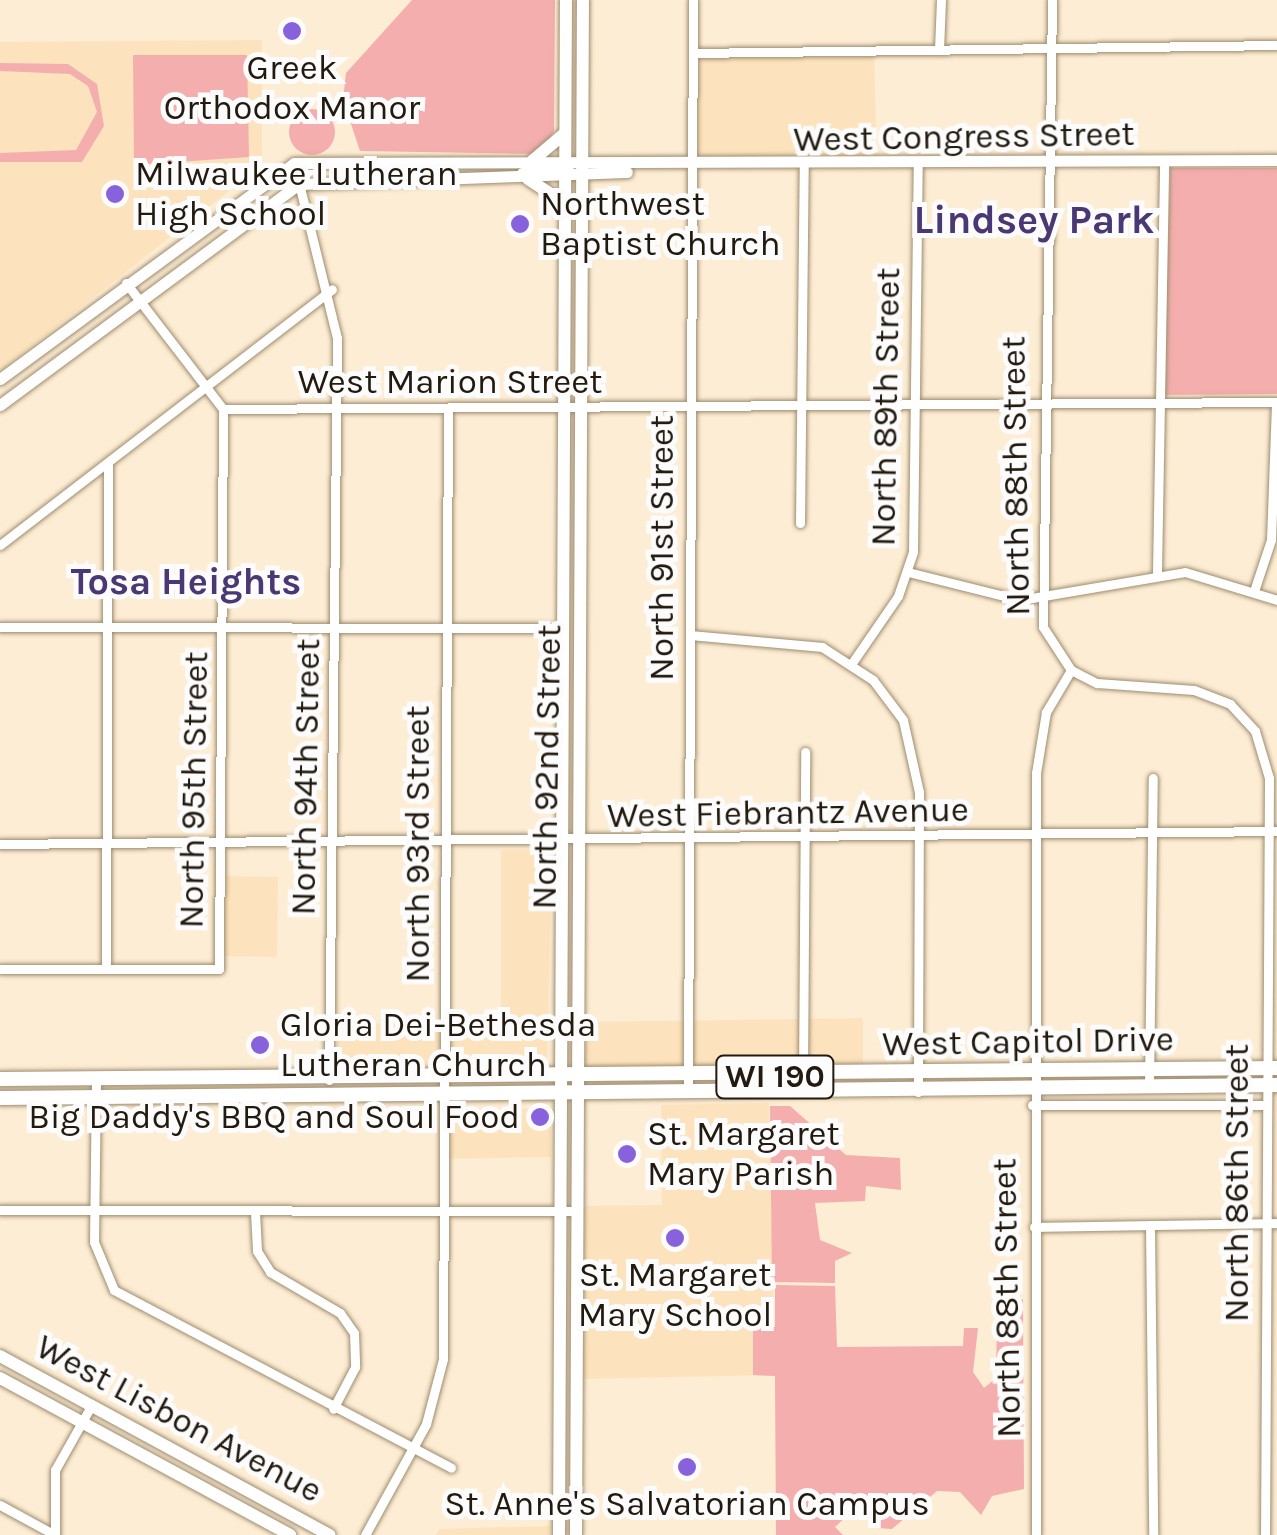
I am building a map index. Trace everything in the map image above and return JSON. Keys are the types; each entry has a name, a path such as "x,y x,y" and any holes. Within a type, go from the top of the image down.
{"main road":[{"name":"North 92nd Street","path":"559,1531 566,1211 558,628 566,0"},
{"name":"North 92nd Street","path":"566,1089 576,844 583,0"},
{"path":"532,161 564,134"},
{"path":"528,180 563,202"},
{"name":"West Capitol Drive","path":"0,1098 513,1098 644,1079 1270,1068"},
{"name":"West Capitol Drive","path":"0,1080 444,1080 688,1096 918,1092 1032,1097 1149,1088 1264,1086"},
{"path":"1223,1100 1264,1086"},
{"name":"North 92nd Street","path":"566,1211 576,1530"},
{"name":"West Lisbon Avenue","path":"0,1356 330,1535"},
{"name":"West Lisbon Avenue","path":"0,1378 290,1535"},
{"path":"559,1531 576,1530"}],"street":[{"name":"North 91st Street","path":"688,1096 693,0"},
{"path":"938,50 941,0"},
{"name":"North 88th Street","path":"1036,1535 1032,1097 1035,836 1041,728 1072,670 1043,627 1038,598 1045,48 1052,0"},
{"path":"693,53 1277,44"},
{"name":"West Congress Street","path":"294,163 532,161 582,170 1277,160"},
{"path":"1156,572 1164,162"},
{"path":"0,380 294,163"},
{"name":"North 94th Street","path":"294,163 332,289 335,627 328,1098"},
{"name":"North 89th Street","path":"852,663 908,572 916,406 918,166"},
{"path":"800,523 804,167"},
{"name":"West Congress Street","path":"299,184 528,180 564,169"},
{"path":"504,179 564,169"},
{"path":"0,405 299,184"},
{"path":"126,284 222,408"},
{"path":"0,545 332,289"},
{"path":"1255,588 1272,526 1276,402"},
{"name":"West Marion Street","path":"222,408 690,410 1276,402"},
{"name":"North 95th Street","path":"106,969 218,969 222,844 222,408"},
{"name":"North 93rd Street","path":"365,1535 412,1452 443,1360 448,411"},
{"path":"0,970 106,969 108,464"},
{"path":"908,572 1001,600 1038,598 1156,572 1255,588 1277,600"},
{"path":"0,628 558,628"},
{"path":"690,635 793,638 852,663 889,698 912,744 920,838 918,1092"},
{"name":"North 86th Street","path":"1072,670 1098,683 1194,690 1242,712 1265,753 1273,831 1270,1068 1264,1086 1265,1535"},
{"path":"802,1094 805,752"},
{"path":"1149,1088 1152,778"},
{"name":"West Fiebrantz Avenue","path":"0,844 576,844 1273,831"},
{"path":"96,1080 98,1265 114,1290 412,1452 451,1468"},
{"name":"West Capitol Drive","path":"1032,1097 1223,1100 1264,1105"},
{"path":"0,1210 566,1211"},
{"path":"255,1212 256,1251 270,1272 340,1312 354,1333 355,1367 333,1409"},
{"path":"1034,1227 1277,1224"},
{"path":"1150,1225 1153,1535"},
{"path":"0,1505 55,1535 55,1470 92,1406"}],"shaded area":[{"path":"412,0 555,0 554,131 540,154 360,151 343,100 346,73"},
{"name":"Milwaukee Lutheran High School","path":"262,40 262,165 0,371 0,42"},
{"path":"874,50 877,165 691,168 693,53"},
{"path":"133,55 247,55 249,157 134,165"},
{"path":"0,63 68,64 97,84 104,126 82,162 0,162 0,153 76,150 97,112 88,86 70,74 0,71"},
{"path":"312,109 328,116 335,132 328,148 312,155 296,148 289,132 296,116"},
{"path":"1170,168 1277,168 1277,394 1164,395"},
{"path":"501,850 552,850 547,1068 337,1073 338,1023 501,1025"},
{"path":"225,876 278,877 277,957 223,956"},
{"path":"863,1018 863,1067 580,1071 580,1022"},
{"name":"St. Margaret Mary School","path":"769,1103 775,1375 581,1379 580,1206 662,1205 661,1105"},
{"path":"770,1106 790,1106 846,1155 900,1158 901,1190 866,1186 865,1201 815,1203 820,1240 852,1253 835,1261 835,1283 772,1282"},
{"path":"440,1108 551,1109 551,1157 440,1159"},
{"path":"775,1285 835,1286 837,1347 963,1346 964,1328 978,1328 973,1372 984,1388 996,1378 997,1311 1023,1299 1024,1489 992,1496 981,1515 960,1492 937,1491 892,1529 877,1528 880,1512 866,1498 835,1527 843,1535 776,1535 775,1376 753,1375 753,1328 775,1327"},
{"path":"550,1526 550,1535 436,1535 439,1529"}],"place":[{"name":"Greek Orthodox Manor","path":"292,31"},
{"name":"Milwaukee Lutheran High School","path":"115,194"},
{"name":"Northwest Baptist Church","path":"520,224"},
{"name":"Gloria Dei-Bethesda Lutheran Church","path":"260,1045"},
{"name":"Big Daddy's BBQ and Soul Food","path":"540,1117"},
{"name":"St. Margaret Mary Parish","path":"627,1154"},
{"name":"St. Margaret Mary School","path":"675,1238"},
{"name":"St. Anne's Salvatorian Campus","path":"687,1467"}],"district":[{"name":"Lindsey Park","path":"1034,220"},
{"name":"Tosa Heights","path":"186,582"}]}
